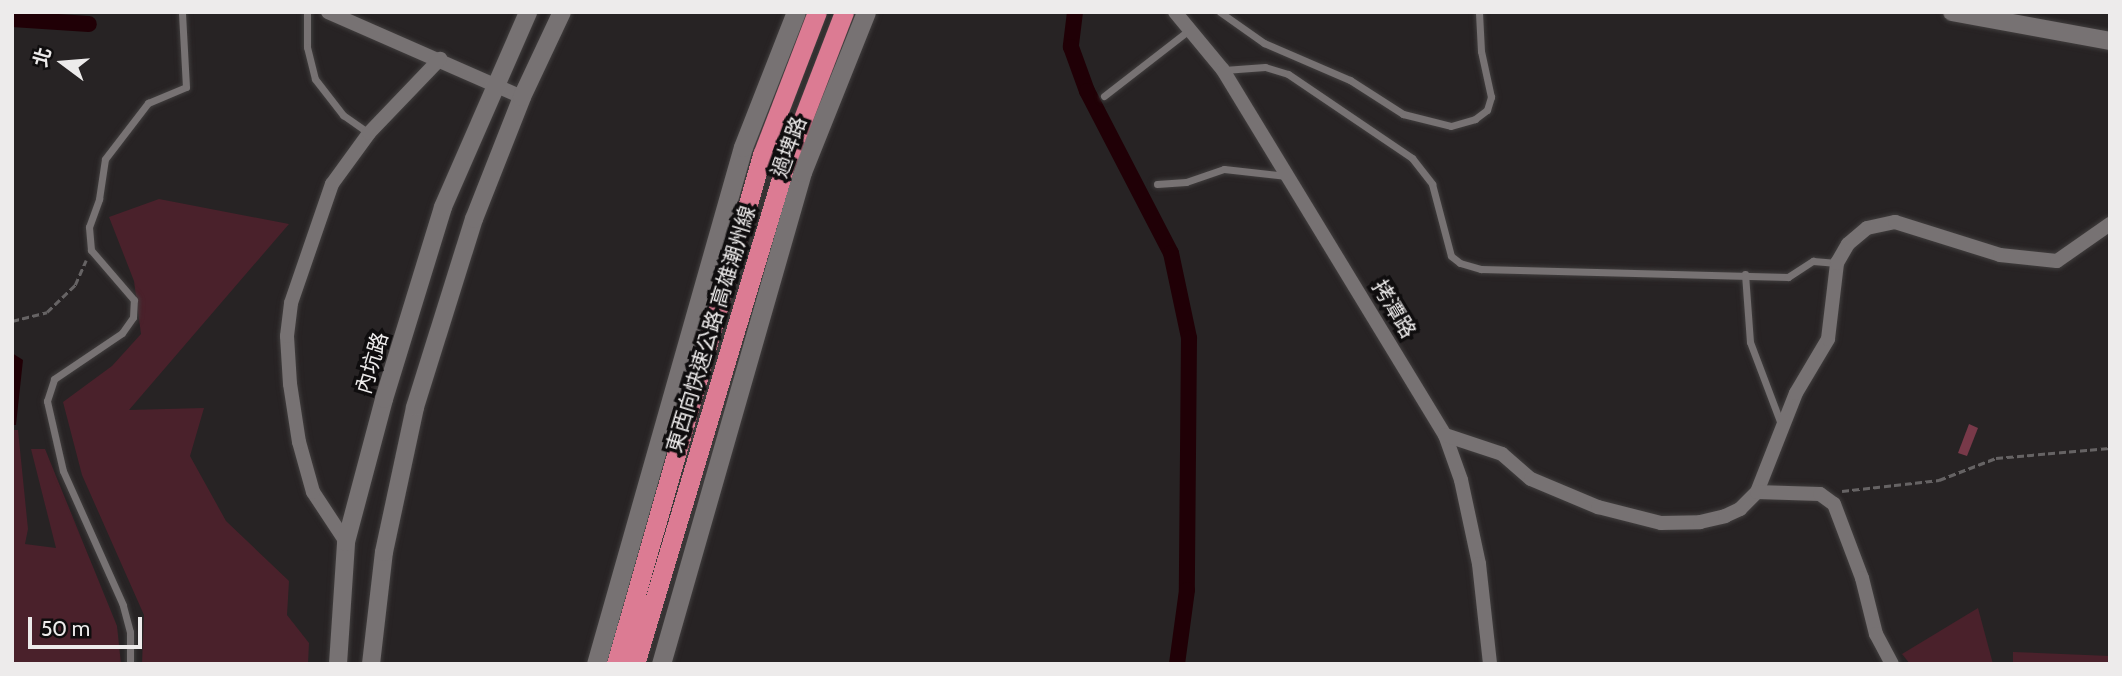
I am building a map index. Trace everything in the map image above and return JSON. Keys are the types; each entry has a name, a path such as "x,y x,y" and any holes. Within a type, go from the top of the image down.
{"highway":[{"name":"東西向快速公路 高雄潮州線","path":"616,664 762,155 817,12"},
{"name":"東西向快速公路 高雄潮州線","path":"635,664 785,165 844,12"}],"main road":[{"name":"過埤路","path":"596,664 743,147 796,12"},
{"name":"過埤路","path":"661,664 802,172 866,12"}],"street":[{"path":"328,12 522,97"},
{"name":"內坑路","path":"338,664 346,542 384,399 443,207 528,12"},
{"path":"371,664 384,552 415,407 474,219 522,97 562,12"},
{"name":"拷潭路","path":"1175,12 1223,70 1445,435 1461,480 1479,564 1490,664"},
{"path":"1952,12 2110,41"},
{"path":"346,542 329,519 310,479 290,384 287,336 302,262 331,184 369,134 440,59"},
{"path":"1445,435 1502,454 1531,479 1574,500 1661,523 1700,522 1725,516 1740,509 1757,492 1782,425 1828,339 1835,314 1837,263 1848,244 1867,228 1895,222 2000,255 2057,261 2110,224"},
{"path":"1757,492 1820,494 1834,504 1849,539 1876,634 1892,664"}],"lane":[{"path":"130,664 130,632 123,605 63,471 47,401 54,379 122,333 132,317 134,300 91,250 89,227 99,200 105,159 148,103 186,87 182,12"},
{"path":"307,12 307,47 315,79 343,115 369,134"},
{"path":"1220,12 1264,43 1350,80 1403,114 1451,126 1475,119 1487,110 1490,97 1481,51 1479,12"},
{"path":"1104,96 1189,30"},
{"path":"1223,70 1265,66 1288,74 1412,158 1432,184 1451,256 1460,263 1481,269 1558,268 1656,275 1745,274 1788,277 1813,261 1837,263"},
{"path":"1157,184 1186,182 1224,169 1287,176"},
{"path":"1745,274 1749,342 1782,425"}],"path":[{"path":"12,321 47,312 75,285 91,250"},
{"path":"1820,494 1939,480 1996,458 2110,448"}],"shaded area":[{"path":"159,199 289,224 129,410 204,408 190,456 226,521 289,581 287,615 309,643 308,664 142,664 144,615 82,475 63,402 112,366 141,334 134,281 109,217"},
{"path":"12,353 23,360 16,425 12,425"},
{"path":"12,430 18,430 28,529 25,544 56,548 31,449 45,449 117,626 121,664 12,664"},
{"path":"1978,608 1993,664 1910,664 1902,654"},
{"path":"2013,652 2110,656 2110,664 2013,664"}],"building":[{"path":"1969,424 1978,428 1967,456 1958,453"}],"waterway":[{"path":"1075,12 1071,47 1087,91 1171,253 1189,338 1187,590 1177,664"},
{"path":"12,19 89,24"}]}
